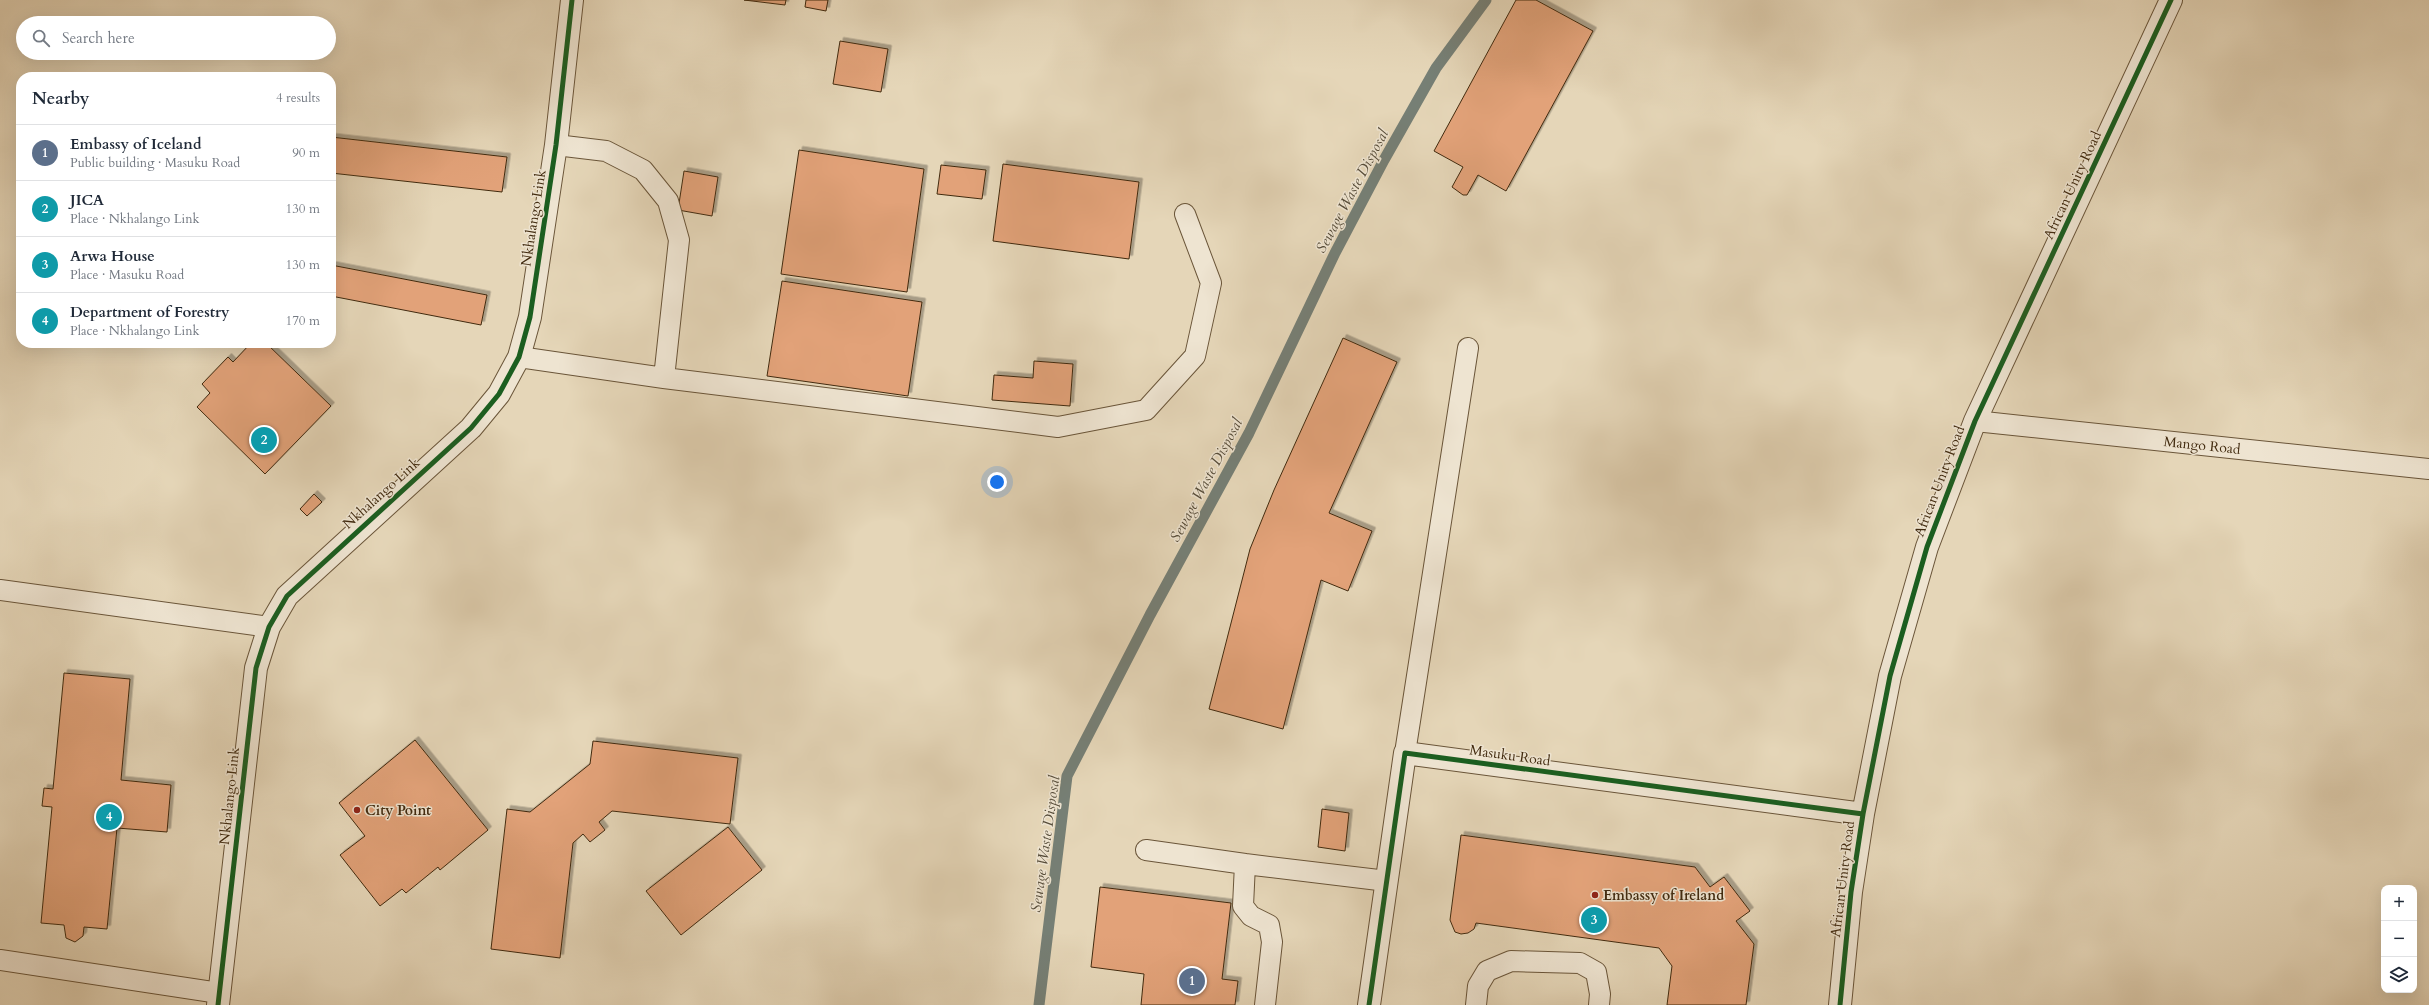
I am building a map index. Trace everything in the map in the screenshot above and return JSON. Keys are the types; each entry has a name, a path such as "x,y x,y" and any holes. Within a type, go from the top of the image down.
{"street":[{"name":"Nkhalango Link","path":"218,999 256,668 269,627 287,596 471,428 499,394 519,357 530,317 556,145 572,0"},
{"name":"African Unity Road","path":"1840,1005 1851,892 1863,814 1890,676 1927,547 1975,421 2171,0"},
{"name":"Masuku Road","path":"1405,753 1863,814"},
{"path":"1368,1005 1405,753"}],"lane":[{"path":"556,145 606,151 643,170 668,200 679,240 664,378"},
{"path":"519,357 664,378 1058,427 1146,410 1195,356 1211,283 1185,214"},
{"path":"1405,753 1468,348"},
{"name":"Mango Road","path":"1975,421 2429,469"},
{"path":"0,590 269,627"},
{"path":"1146,850 1245,864 1387,881"},
{"path":"1245,864 1243,906 1251,916 1269,925 1272,942 1265,1005"},
{"path":"0,960 218,999"},
{"path":"1476,1005 1478,986 1487,971 1511,961 1580,963 1596,972 1600,994 1599,1005"}],"building":[{"path":"744,0 786,0 785,5"},
{"path":"806,0 828,0 826,11 805,7"},
{"path":"1516,0 1536,0 1593,31 1506,191 1478,175 1467,195 1463,195 1452,187 1463,167 1434,151"},
{"path":"840,41 888,49 881,92 833,84"},
{"path":"336,138 507,157 502,192 336,174"},
{"path":"799,150 924,169 907,292 781,274"},
{"path":"1003,164 1139,182 1129,259 993,241"},
{"path":"941,165 986,170 982,199 937,194"},
{"path":"684,171 718,177 712,216 678,210"},
{"path":"336,266 487,295 481,325 336,297"},
{"path":"782,281 922,302 908,396 767,376"},
{"path":"1343,338 1397,362 1329,513 1372,531 1348,591 1321,580 1283,729 1209,709 1250,549 1274,490"},
{"path":"246,348 271,348 331,406 265,474 197,407 210,393 202,384 228,357 233,362"},
{"path":"1034,361 1073,364 1070,406 992,400 994,375 1033,378"},
{"path":"314,494 322,502 307,516 300,509"},
{"path":"64,673 130,679 121,780 171,785 167,832 117,828 107,929 84,927 83,936 75,942 66,938 64,925 41,923 52,807 42,806 44,788 53,789"},
{"path":"415,740 488,830 440,870 438,867 406,893 402,889 380,906 340,855 365,836 339,803"},
{"path":"593,741 738,758 730,824 612,811 599,822 605,830 590,842 583,834 573,843 560,958 491,949 507,809 530,812 590,764"},
{"path":"1322,809 1349,813 1345,851 1318,847"},
{"path":"728,827 762,870 681,935 646,891"},
{"path":"1461,835 1695,867 1710,887 1724,877 1750,911 1736,921 1754,944 1746,1005 1667,1005 1672,966 1659,948 1476,923 1474,929 1468,933 1461,934 1455,932 1450,920"},
{"path":"1100,887 1231,903 1222,979 1238,981 1235,1005 1141,1005 1144,974 1091,967"}],"waterway":[{"name":"Sewage Waste Disposal","path":"1039,1005 1067,776 1150,615 1249,433 1335,253 1384,160 1436,68 1486,0"}],"cycle path":[{"path":"218,1005 256,668 269,627 287,596 471,428 499,394 519,357 530,317 556,145 572,0"},
{"path":"1840,1005 1851,892 1863,814 1890,676 1927,547 1975,421 2171,0"},
{"path":"1369,1005 1405,753 1863,814"}],"place":[{"name":"JICA","path":"264,440"},
{"name":"City Point","path":"357,810"},
{"name":"Department of Forestry","path":"109,817"},
{"name":"Embassy of Ireland","path":"1595,895"},
{"name":"Arwa House","path":"1594,920"},
{"name":"Embassy of Iceland","path":"1192,981"}]}
